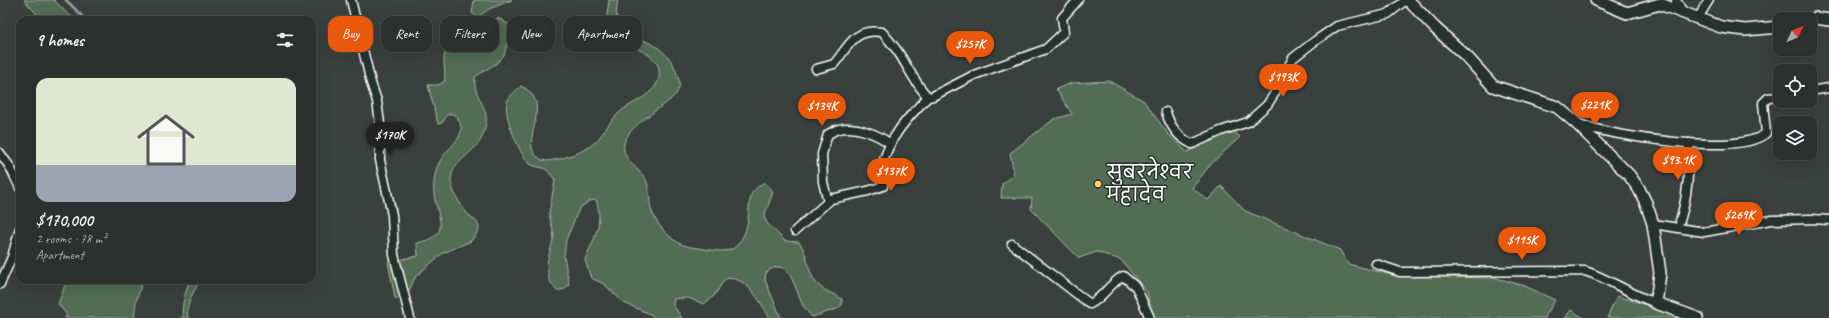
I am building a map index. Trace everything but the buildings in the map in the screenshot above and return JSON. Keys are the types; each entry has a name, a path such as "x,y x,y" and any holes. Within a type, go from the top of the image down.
{"street":[{"path":"351,0 377,101 380,124 380,160 392,215 394,255 410,318"},
{"path":"795,231 831,199 868,191 883,186 881,169 889,143 914,111 928,97 944,91 974,75 1046,49 1064,32 1062,18 1078,0"},
{"path":"1166,112 1168,120 1181,137 1192,144 1221,130 1242,125 1248,122 1267,105 1293,58 1315,40 1337,26 1388,14 1407,0 1466,56 1493,86 1557,108 1576,123 1629,175 1639,189 1646,203 1653,224 1660,273 1656,303"},
{"path":"1596,0 1627,13 1660,4 1721,27 1744,30 1773,28"},
{"path":"1676,0 1682,12"},
{"path":"1698,18 1708,0"},
{"path":"1817,18 1829,20"},
{"path":"816,69 834,64 845,47 862,33 872,31 882,32 899,54 912,77 928,97"},
{"path":"1817,90 1829,88"},
{"path":"1576,123 1602,132 1689,143 1735,143 1762,137 1766,134 1763,102 1768,98 1773,98"},
{"path":"828,202 824,182 822,154 828,134 840,128 862,130 881,137 889,143"},
{"path":"1680,221 1685,205 1689,171 1689,143"},
{"path":"0,152 16,180"},
{"path":"1653,224 1704,232 1771,220 1829,220"},
{"path":"0,284 12,257 16,242"},
{"path":"1012,244 1090,304 1097,301 1112,284 1123,276 1136,287 1150,318"},
{"path":"1376,264 1400,272 1585,270 1598,275 1640,298 1697,318"}],"green space":[{"path":"24,0 54,0 71,16 38,16"},
{"path":"474,0 512,0 489,9 479,16 472,13"},
{"path":"609,0 618,0 617,16 607,15"},
{"path":"499,19 507,23 507,44 504,55 497,63 476,76 475,88 486,117 482,138 457,165 451,181 459,201 466,212 477,222 479,230 471,241 443,253 416,276 407,295 398,299 395,298 388,262 418,256 417,243 434,237 438,233 440,223 434,196 435,175 443,156 457,140 460,134 461,128 459,121 454,114 448,114 442,123 438,124 428,85 438,85 444,82 446,52 499,52"},
{"path":"642,40 650,43 667,55 674,67 680,84 678,91 670,100 632,130 624,144 624,150 629,160 647,182 651,209 659,225 668,235 683,245 718,251 732,249 738,244 745,231 752,192 764,182 773,192 764,217 767,223 785,241 799,242 804,251 810,271 817,284 823,289 842,299 842,305 837,309 812,317 802,304 790,276 780,267 774,268 766,273 765,280 781,318 770,318 752,291 746,285 733,279 725,279 714,296 704,304 688,298 674,299 673,305 682,318 655,318 650,314 624,303 604,284 591,278 585,260 597,230 599,216 596,200 589,201 579,209 566,240 564,256 569,284 565,289 557,291 549,280 547,263 554,236 549,214 555,180 547,170 530,164 524,157 516,142 507,115 507,102 521,86 531,93 536,102 532,143 533,151 541,160 549,161 575,154 591,146 620,112 653,90 659,78 659,73 658,65 649,55 642,51"},
{"path":"1109,81 1144,101 1168,134 1187,152 1232,130 1240,137 1210,165 1192,188 1208,200 1221,186 1245,211 1340,250 1348,264 1396,276 1496,278 1525,286 1555,300 1545,317 1546,318 1152,318 1147,292 1121,260 1097,252 1079,258 1031,209 1032,198 1001,198 1002,184 1014,175 1010,153 1054,119 1072,114 1056,89 1072,83"},
{"path":"66,284 142,284 136,301 134,318 65,318 67,315 58,304"},
{"path":"188,284 198,284 189,303 187,313 188,318 182,318 183,303"},
{"path":"1617,296 1689,318 1607,318"},
{"path":"1571,310 1584,318 1565,318"}],"waterway":[{"path":"66,0 82,16"}],"place":[{"name":"सुबरनेश्वर महादेव","path":"1098,184"}]}
